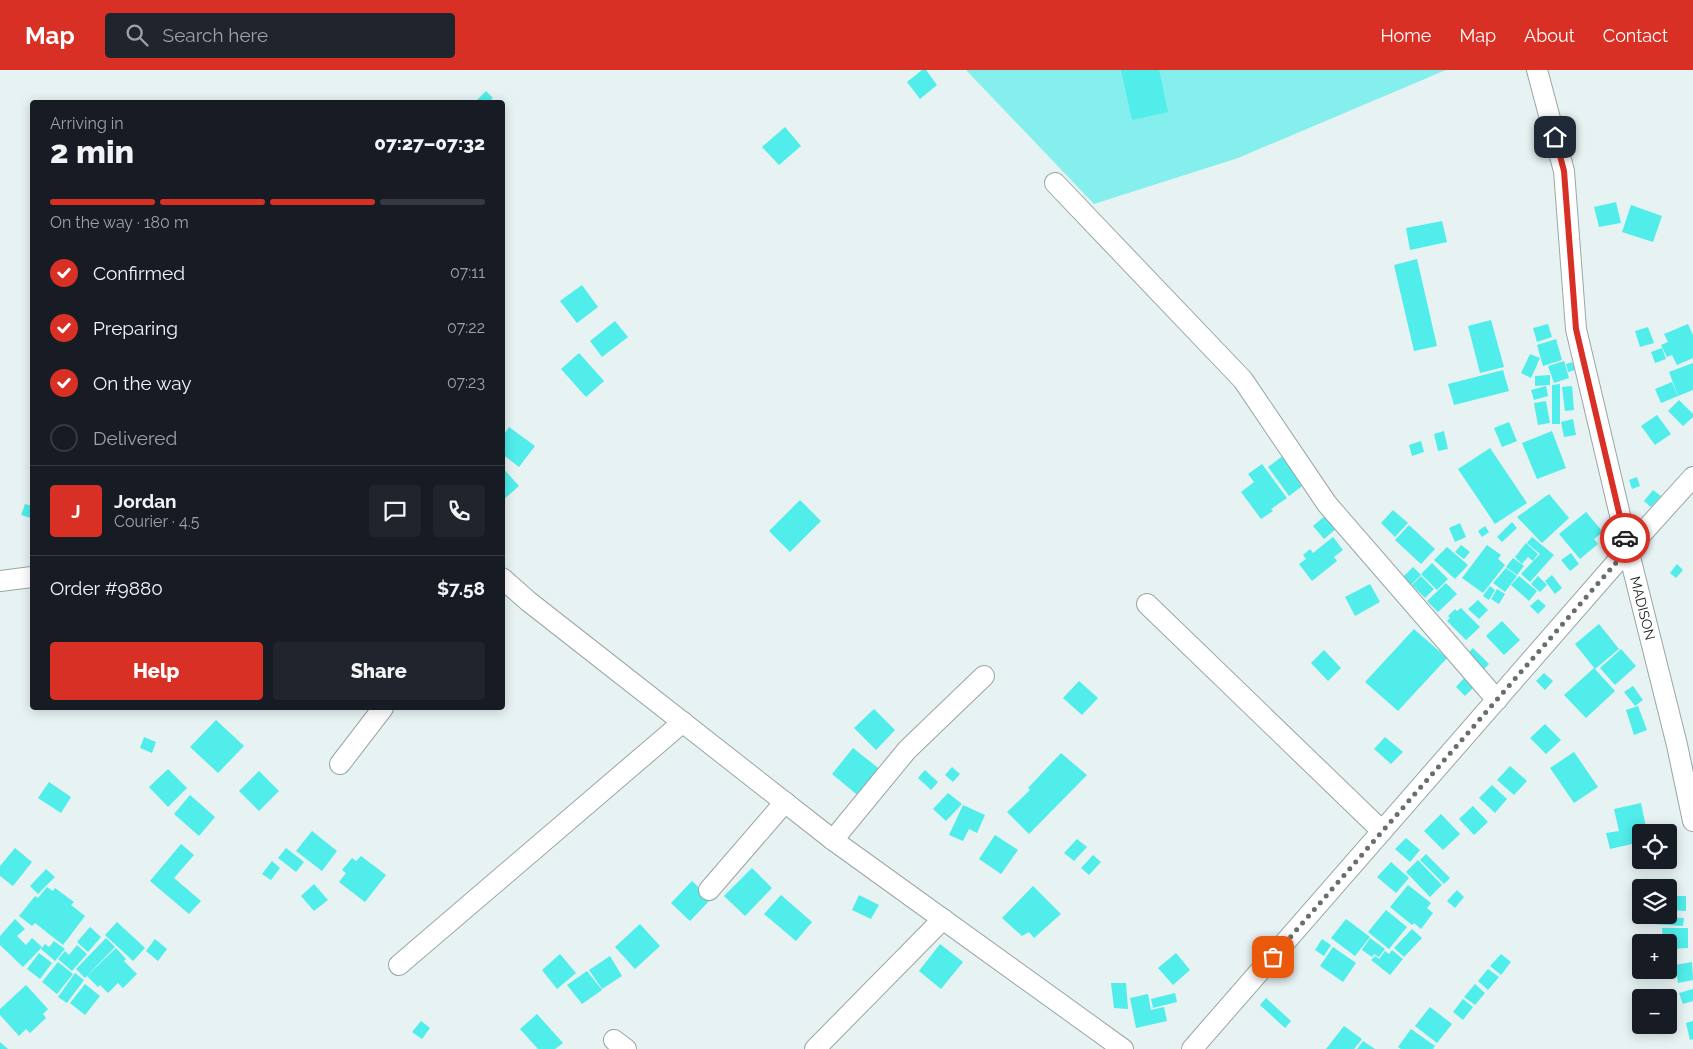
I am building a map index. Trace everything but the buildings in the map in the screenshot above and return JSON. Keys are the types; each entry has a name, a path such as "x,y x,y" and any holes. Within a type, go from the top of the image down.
{"street":[{"name":"MADISON","path":"1537,70 1564,171 1576,329 1677,745 1693,821"},
{"path":"1055,183 1243,380 1327,504 1497,700"},
{"path":"1192,1049 1693,477"},
{"path":"0,581 30,577"},
{"path":"505,581 528,601 833,840 1123,1049"},
{"path":"1147,604 1382,831"},
{"path":"833,840 907,750 984,676"},
{"path":"340,764 381,710"},
{"path":"399,965 683,722"},
{"path":"709,890 785,802"},
{"path":"814,1049 943,919"}],"shaded area":[{"path":"966,70 1446,70 1238,158 1094,204"}],"way so far":[{"path":"1273,957 1628,549 1625,538"}],"route":[{"path":"1555,137 1564,171 1576,329 1625,538"}]}
